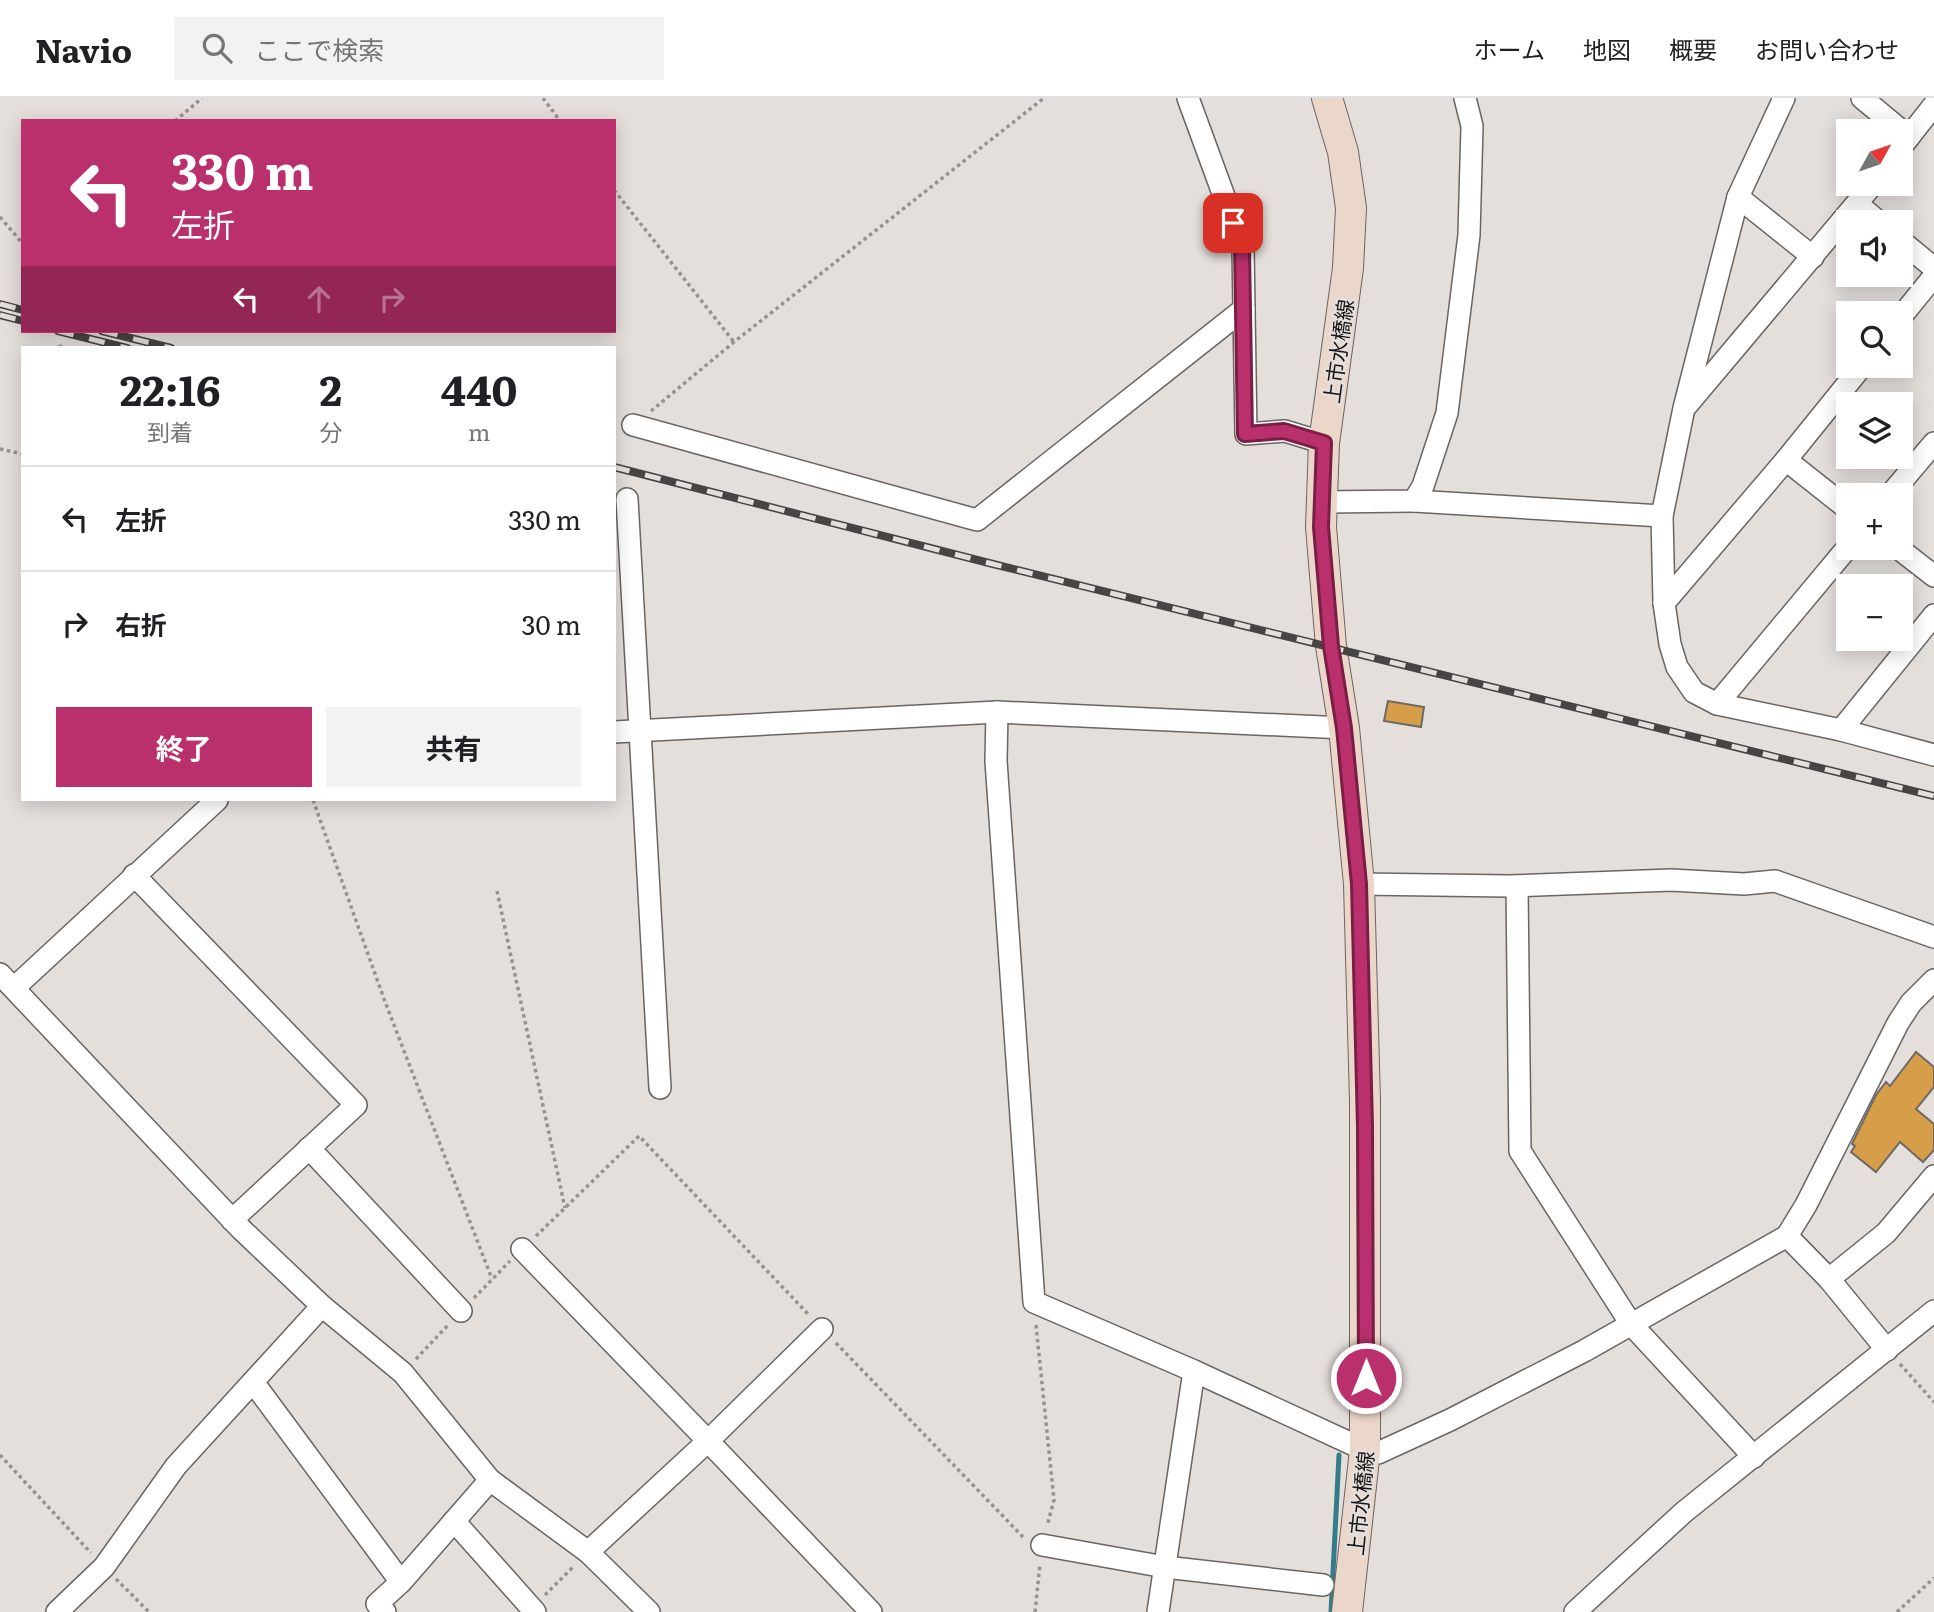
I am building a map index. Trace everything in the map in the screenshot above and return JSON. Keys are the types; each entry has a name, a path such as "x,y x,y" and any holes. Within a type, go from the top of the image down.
{"main road":[{"name":"上市水橋線","path":"1327,98 1343,152 1351,208 1348,268 1324,443 1321,527 1331,646 1344,728 1359,884 1365,1128 1365,1450 1347,1612"}],"street":[{"path":"1188,98 1242,248 1245,434 1284,431 1324,443"},
{"path":"1414,500 1423,486 1449,399 1469,235 1472,125 1465,98"},
{"path":"1784,98 1738,197 1684,408 1662,516 1664,603 1670,643 1677,667 1694,692 1717,704 1841,730 1934,755"},
{"path":"1862,98 1883,119"},
{"path":"1913,134 1931,116"},
{"path":"1684,408 1863,196"},
{"path":"1738,197 1812,257"},
{"path":"1857,204 1864,210"},
{"path":"1913,251 1934,268"},
{"path":"1913,302 1934,276"},
{"path":"633,425 977,520 1244,309"},
{"path":"1664,603 1852,378"},
{"path":"1900,483 1934,443"},
{"path":"1786,460 1836,500"},
{"path":"627,499 660,1088"},
{"path":"1322,502 1414,500 1662,516"},
{"path":"1717,704 1837,560"},
{"path":"1913,560 1934,576"},
{"path":"1841,730 1934,615"},
{"path":"997,712 996,761 1034,1302 1194,1371 1365,1450 1378,1452 1450,1420 1632,1324 1787,1236 1806,1205 1898,1023 1911,1003 1934,980"},
{"path":"616,732 997,712 1344,728"},
{"path":"216,801 134,875 7,981 232,1220 322,1306 403,1373 490,1479 588,1552 649,1612"},
{"path":"134,875 356,1105 232,1220"},
{"path":"1359,884 1517,886 1671,880 1744,884 1775,881 1934,937"},
{"path":"1517,886 1520,1151 1632,1324 1754,1457"},
{"path":"309,1148 461,1311"},
{"path":"1829,1279 1886,1233 1934,1176"},
{"path":"1787,1236 1829,1279 1886,1350"},
{"path":"523,1249 871,1612"},
{"path":"57,1612 104,1567 176,1466 322,1306"},
{"path":"1575,1612 1684,1512 1934,1311"},
{"path":"588,1552 708,1441 822,1329"},
{"path":"1158,1612 1194,1371"},
{"path":"253,1382 401,1582"},
{"path":"385,1612 377,1604 401,1582 490,1479"},
{"path":"454,1521 533,1610"},
{"path":"1042,1545 1165,1566 1323,1585"}],"path":[{"path":"177,119 202,98"},
{"path":"543,98 559,119"},
{"path":"633,425 1044,98"},
{"path":"616,193 734,342"},
{"path":"0,217 21,242"},
{"path":"0,449 21,454"},
{"path":"313,801 384,999 492,1279 639,1136 1027,1542 1042,1545"},
{"path":"497,891 565,1208"},
{"path":"1034,1302 1054,1500 1042,1545 1035,1612"},
{"path":"1886,1350 1934,1402"},
{"path":"0,1455 149,1612"},
{"path":"533,1610 588,1552"},
{"path":"1897,1612 1934,1578"}],"building":[{"path":"1388,701 1424,707 1421,727 1384,721"},
{"path":"1916,1052 1934,1067 1934,1087 1916,1109 1934,1124 1934,1150 1923,1162 1900,1142 1876,1172 1851,1152 1855,1146 1852,1144 1876,1095 1886,1082 1890,1086"}],"waterway":[{"path":"1331,1612 1339,1455"}],"railway":[{"path":"0,304 21,309"},
{"path":"0,315 21,320"},
{"path":"66,333 119,346"},
{"path":"110,333 163,346"},
{"path":"616,468 989,563 1934,796"}],"route":[{"path":"1233,223 1242,248 1245,434 1284,431 1324,443 1321,527 1331,646 1344,728 1359,884 1365,1127 1366,1378"}]}
